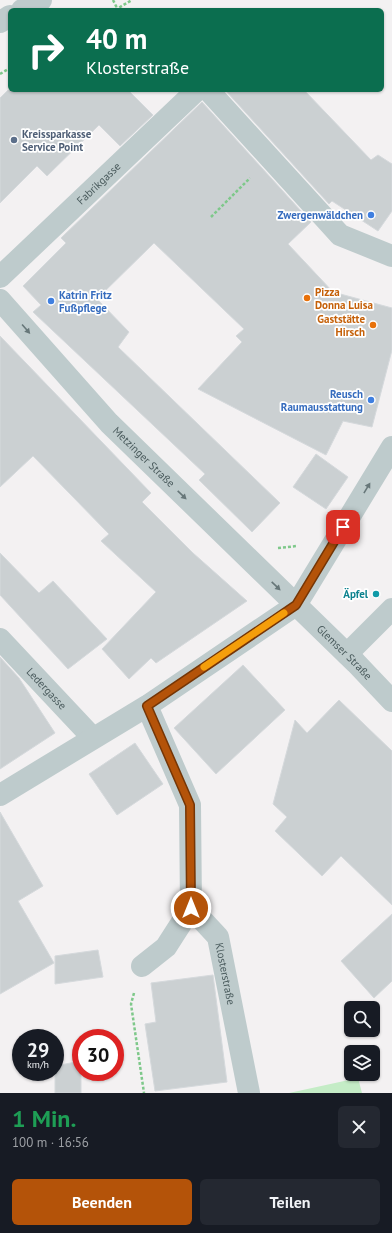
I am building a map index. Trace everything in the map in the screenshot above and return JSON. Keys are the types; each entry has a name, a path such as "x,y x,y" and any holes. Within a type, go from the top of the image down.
{"street":[{"path":"26,8 41,0"},
{"name":"Fabrikgasse","path":"0,277 196,92"},
{"path":"210,92 340,235 392,256"},
{"name":"Metzinger Straße","path":"0,300 109,423 296,605"},
{"path":"0,795 147,706 296,605 392,447"},
{"name":"Glemser Straße","path":"296,605 347,654 392,701"},
{"path":"347,654 392,609"},
{"name":"Ledergasse","path":"0,639 93,738"},
{"path":"142,966 166,947 191,908 190,805 147,706"},
{"name":"Klosterstraße","path":"191,908 218,937 249,1093"}],"path":[{"path":"120,8 132,0"},
{"path":"212,217 270,158"},
{"path":"142,966 131,1004 144,1093"}],"green space":[{"path":"344,1081 359,1081 362,1093 289,1093"}],"building":[{"path":"8,90 8,92 130,92 153,115 120,146 99,125 47,176 37,166 0,203 0,98"},
{"path":"227,92 306,92 371,160 378,155 392,164 392,211 378,231 332,201 329,204"},
{"path":"202,102 311,222 288,244 333,292 392,308 392,350 372,427 343,421 326,455 198,389 242,342 236,336 244,329 154,243 97,299 129,332 118,347 280,503 252,532 199,480 205,474 33,312 41,305 23,286 66,243 61,238"},
{"path":"0,336 151,493 142,502 193,553 247,601 156,663 151,658 129,679 102,649 156,592 101,541 109,534 33,456 0,487"},
{"path":"316,454 348,477 326,509 293,487"},
{"path":"0,553 39,593 53,581 107,639 68,669 0,595"},
{"path":"0,657 19,678 55,733 0,769"},
{"path":"243,665 285,710 216,774 174,728"},
{"path":"339,700 392,751 392,905 341,856 322,876 275,831 287,817 273,804 295,720 307,733"},
{"path":"135,743 163,784 117,815 89,774"},
{"path":"0,812 43,886 18,901 54,963 0,994"},
{"path":"392,914 392,981 374,998 341,961"},
{"path":"98,950 103,977 55,984 55,956"},
{"path":"213,975 227,1082 155,1091 145,1024 156,1022 151,983"},
{"path":"72,1063 72,1081 81,1081 81,1093 55,1093 55,1081 64,1081 64,1064"}],"slow traffic":[{"path":"204,667 284,613"}],"place":[{"name":"Kreissparkasse Service Point","path":"14,140"},
{"name":"Zwergenwäldchen","path":"371,215"},
{"name":"Pizza Donna Luisa","path":"307,298"},
{"name":"Katrin Fritz Fußpflege","path":"51,301"},
{"name":"Gaststätte Hirsch","path":"373,325"},
{"name":"Reusch Raumausstattung","path":"371,400"},
{"name":"Äpfel","path":"376,594"}],"route":[{"path":"191,908 190,805 147,706 296,605 343,527"}]}
